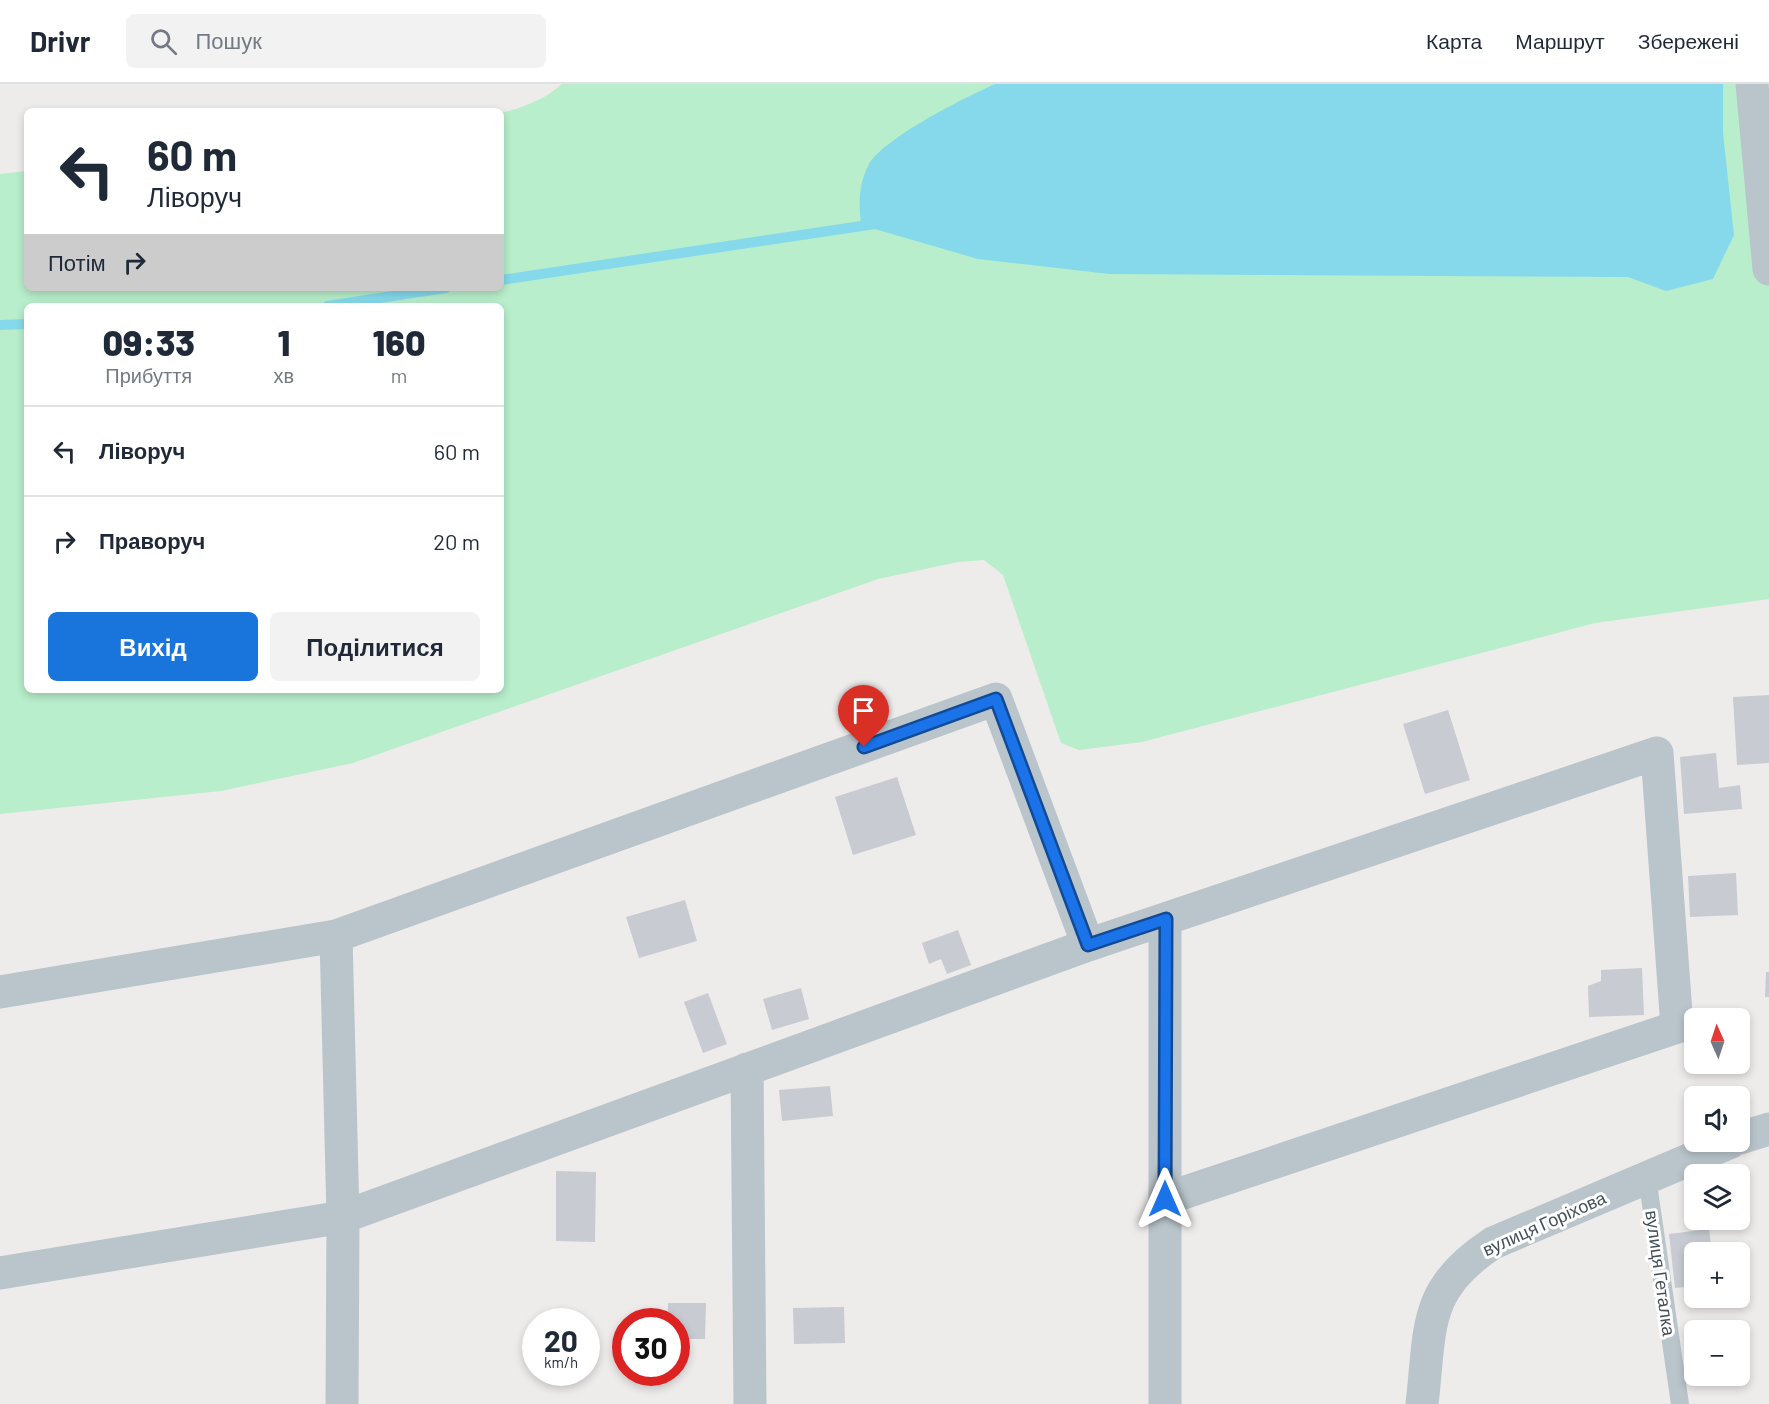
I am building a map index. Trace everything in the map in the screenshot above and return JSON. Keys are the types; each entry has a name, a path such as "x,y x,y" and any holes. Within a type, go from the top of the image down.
{"street":[{"path":"1752,84 1769,268"},
{"path":"0,992 336,936 996,699 1088,945"},
{"path":"0,1273 343,1217 1088,945 1658,753 1677,1027 1165,1199"},
{"path":"1165,1404 1166,919"},
{"path":"336,936 343,1217 342,1404"},
{"path":"747,1069 750,1404"},
{"path":"1750,1135 1769,1129"},
{"name":"вулиця Горіхова","path":"1422,1404 1432,1316 1440,1294 1453,1274 1470,1258 1493,1243 1707,1152"}],"lane":[{"name":"вулиця Геталка","path":"1647,1177 1680,1404"}],"green space":[{"path":"562,84 1752,84 1769,269 1769,599 1595,623 1142,742 1079,750 1061,743 1003,575 984,560 958,562 878,579 353,763 221,791 0,814 0,174 24,171 24,291 504,291 504,112 548,94"}],"water":[{"path":"995,84 1723,84 1723,133 1734,235 1713,279 1666,291 1628,277 1109,274 978,259 861,225 862,181 868,166 876,155 925,120"}],"building":[{"path":"1769,695 1769,763 1737,765 1733,697"},
{"path":"1448,710 1470,780 1425,794 1403,724"},
{"path":"1716,753 1719,788 1740,785 1742,809 1684,814 1680,757"},
{"path":"897,777 916,835 853,855 835,797"},
{"path":"1736,873 1738,915 1690,917 1688,876"},
{"path":"685,900 697,941 639,958 626,917"},
{"path":"958,930 971,965 947,974 941,959 929,964 922,943"},
{"path":"1642,968 1644,1015 1589,1017 1588,986 1601,981 1601,970"},
{"path":"1766,972 1769,972 1769,997 1765,997"},
{"path":"801,988 809,1019 772,1030 763,999"},
{"path":"708,993 727,1044 703,1053 684,1002"},
{"path":"830,1086 833,1116 782,1121 779,1090"},
{"path":"556,1171 596,1172 595,1242 556,1241"},
{"path":"1709,1230 1711,1242 1684,1242 1684,1287 1675,1288 1669,1234"},
{"path":"668,1303 706,1303 705,1339 690,1339 690,1308 668,1308"},
{"path":"844,1307 845,1343 794,1344 793,1308"}],"waterway":[{"path":"504,280 875,224"},
{"path":"347,303 426,291"},
{"path":"0,325 24,324"}],"route":[{"path":"864,747 996,699 1088,945 1166,919 1165,1199"}]}
